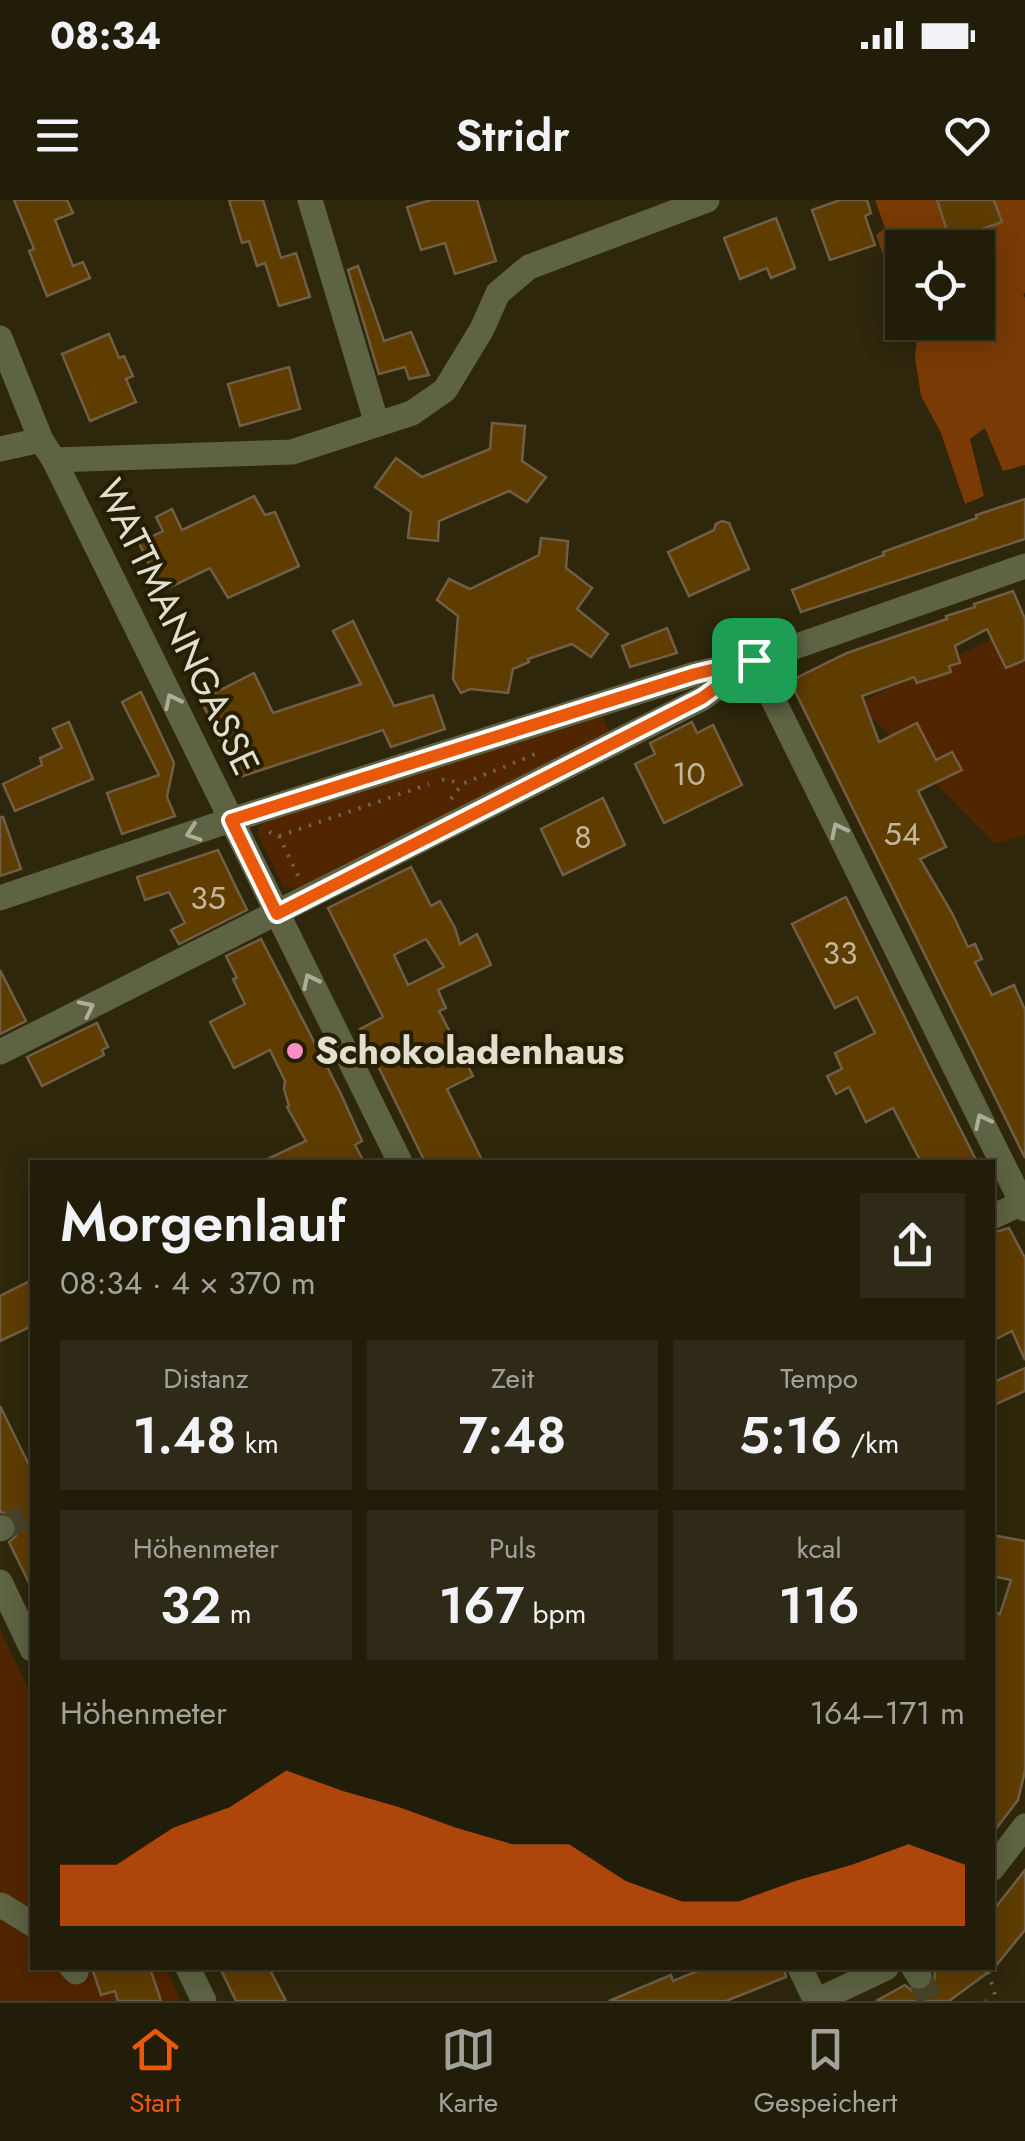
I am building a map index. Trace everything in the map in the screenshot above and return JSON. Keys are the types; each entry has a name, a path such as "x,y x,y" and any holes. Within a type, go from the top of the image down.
{"street":[{"path":"310,200 377,424"},
{"path":"0,449 292,452 412,413 445,390 482,329 498,293 528,267 707,200"},
{"name":"WATTMANNGASSE","path":"0,338 48,450 399,1160"},
{"path":"0,898 231,820 695,674 754,660 1025,566"},
{"path":"0,1052 702,698 754,660"},
{"path":"754,660 1024,1206 995,1216"},
{"path":"608,701 624,738"},
{"path":"0,1582 30,1645"},
{"path":"995,1866 1025,1826"},
{"path":"1,1905 30,1923"},
{"path":"189,1970 204,2001"},
{"path":"801,1970 816,2001 882,1970"}],"path":[{"path":"279,836 446,778 462,784"},
{"path":"988,1972 997,2001"}],"shaded area":[{"path":"875,200 1025,200 1025,465 1003,471 985,428 970,439 984,496 965,504 941,433 921,396 915,357 917,340 995,340 995,230 885,230 885,261 876,235 885,228"},
{"path":"1025,624 1025,835 995,844 858,703"},
{"path":"601,714 611,735 297,890 283,886 257,832 262,823"},
{"path":"0,1630 30,1692 30,1970 167,1970 181,2001 0,2001"}],"building":[{"path":"14,200 67,200 73,213 55,220 73,266 83,262 90,278 47,296"},
{"path":"229,200 263,200 281,258 296,253 310,297 279,306 265,263 257,266 249,241 242,243"},
{"path":"431,200 477,200 496,261 455,274 445,243 421,250 407,207"},
{"path":"840,200 867,200 871,213 865,216 875,245 830,260 812,210"},
{"path":"937,200 994,200 1002,222 979,230 947,230"},
{"path":"776,218 795,268 771,278 767,268 740,279 724,238"},
{"path":"358,266 384,341 411,332 429,375 409,379 405,367 379,374 348,270"},
{"path":"109,334 119,358 124,356 133,376 126,379 136,402 90,421 62,354"},
{"path":"289,367 300,409 240,426 228,384"},
{"path":"492,423 525,426 522,461 546,477 527,502 509,491 439,521 438,541 408,538 411,512 375,487 396,458 422,477 490,449"},
{"path":"254,496 265,515 275,512 299,566 228,598 210,568 162,591 139,543 163,531 156,517 172,509 182,530"},
{"path":"1025,499 1025,539 801,612 792,590"},
{"path":"722,521 729,523 749,569 689,596 668,552 714,530"},
{"path":"541,538 568,541 566,568 592,588 577,609 608,634 591,657 572,644 528,659 529,662 513,669 508,693 470,689 461,693 453,679 458,616 437,600 449,579 470,589 539,555"},
{"path":"1013,591 1025,619 1025,660 1006,668 987,629 955,646 960,663 949,666 951,672 917,683 914,677 862,696 879,742 917,723 936,760 952,752 962,770 918,791 946,847 920,859 968,947 975,944 982,959 975,962 992,995 1014,985 1025,1010 1025,1158 790,681 847,653 947,619 946,616 975,607 974,604"},
{"path":"353,621 394,706 433,695 445,729 391,747 383,730 237,778 201,700 254,673 273,713 361,684 333,631"},
{"path":"667,628 677,653 630,667 622,646"},
{"path":"141,692 174,763 167,797 175,816 122,834 107,793 159,775 122,702"},
{"path":"69,722 93,779 15,811 3,784 42,765 40,758 62,748 53,729"},
{"path":"692,722 697,733 713,725 742,785 664,823 635,764 655,754 650,743"},
{"path":"603,798 625,845 563,875 541,829"},
{"path":"0,817 21,869 0,876"},
{"path":"218,850 247,910 179,944 171,930 185,923 169,892 145,900 137,877"},
{"path":"411,867 431,906 440,901 460,944 477,934 491,965 438,990 446,1008 439,1011 473,1076 447,1089 482,1160 424,1160 360,1029 383,1017 328,908","holes":["426,939 444,967 408,985 394,955"]},
{"path":"846,897 976,1160 920,1160 893,1108 866,1122 849,1087 836,1094 827,1076 842,1069 835,1053 875,1033 857,997 835,1008 792,924"},
{"path":"261,939 341,1094 362,1141 355,1145 363,1160 265,1160 306,1141 287,1107 285,1081 270,1050 234,1068 210,1022 245,1004 226,956"},
{"path":"0,970 26,1021 0,1034"},
{"path":"97,1023 108,1047 102,1050 104,1055 42,1086 27,1057"},
{"path":"1009,1228 1025,1258 1025,1360 1012,1331 995,1340 995,1232"},
{"path":"30,1281 30,1327 0,1341 0,1296"},
{"path":"1025,1368 1025,1391 995,1405 995,1382"},
{"path":"0,1406 30,1467 30,1585 9,1542 16,1536 17,1522 10,1514 0,1512"},
{"path":"995,1536 1025,1541 1025,1771 1018,1800 995,1830 995,1613 1000,1614 1011,1580 995,1577"},
{"path":"1025,1870 1025,1930 995,1967 995,1908"},
{"path":"93,1970 151,1970 161,2001 118,2001 115,1991 101,1995"},
{"path":"221,1970 270,1970 286,2001 236,2001"},
{"path":"700,1970 784,1970 786,1977 726,2001 609,2001 671,1975 673,1981"},
{"path":"934,1970 991,1970 949,2001 876,2001 905,1985 912,1991 927,1990 934,1983"}],"tunnel":[{"path":"2,1528 30,1514"},
{"path":"919,1976 930,2001"}],"place":[{"name":"Schokoladenhaus","path":"295,1051"}],"route":[{"path":"754,660 702,698 277,914 231,820 695,674 754,660"}]}
